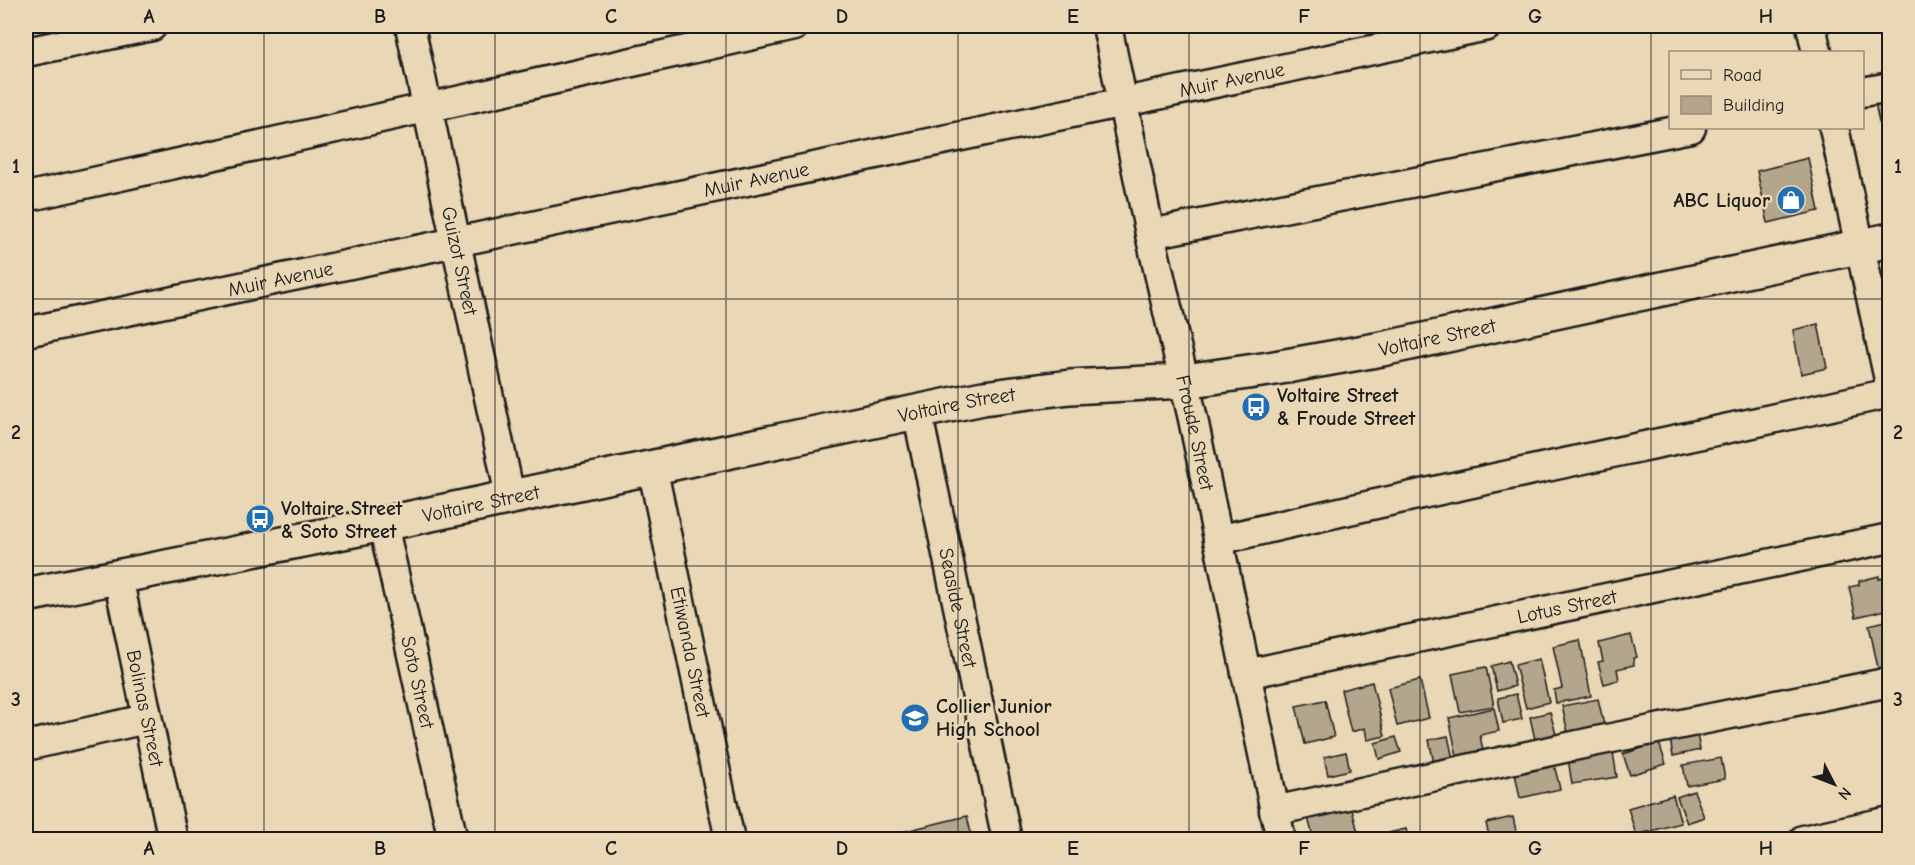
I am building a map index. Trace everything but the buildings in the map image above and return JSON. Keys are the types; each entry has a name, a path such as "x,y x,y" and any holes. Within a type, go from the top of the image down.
{"main road":[{"name":"Voltaire Street","path":"26,595 383,524 917,411 1026,392 1185,381 1382,349 1874,244"}],"street":[{"path":"26,52 152,26"},
{"name":"Guizot Street","path":"410,26 510,496"},
{"path":"26,197 794,26"},
{"name":"Froude Street","path":"1107,26 1150,234 1185,381 1281,840"},
{"name":"Muir Avenue","path":"26,332 1487,26"},
{"path":"1811,26 1817,51"},
{"path":"1864,92 1890,87"},
{"path":"1150,234 1686,129"},
{"path":"1834,129 1874,244 1890,384"},
{"path":"1218,540 1352,508 1648,447 1890,393"},
{"name":"Seaside Street","path":"917,411 1007,840"},
{"name":"Etiwanda Street","path":"652,466 730,840"},
{"name":"Soto Street","path":"383,524 453,840"},
{"name":"Lotus Street","path":"1246,674 1890,538"},
{"name":"Bolinas Street","path":"118,577 172,840"},
{"path":"1274,811 1592,742 1890,682"},
{"path":"26,746 146,719"},
{"path":"1803,840 1890,821"}],"place":[{"name":"ABC Liquor","path":"1791,200"},
{"name":"Voltaire Street & Froude Street","path":"1256,407"},
{"name":"Voltaire Street & Soto Street","path":"260,519"},
{"name":"Collier Junior High School","path":"915,718"}]}
